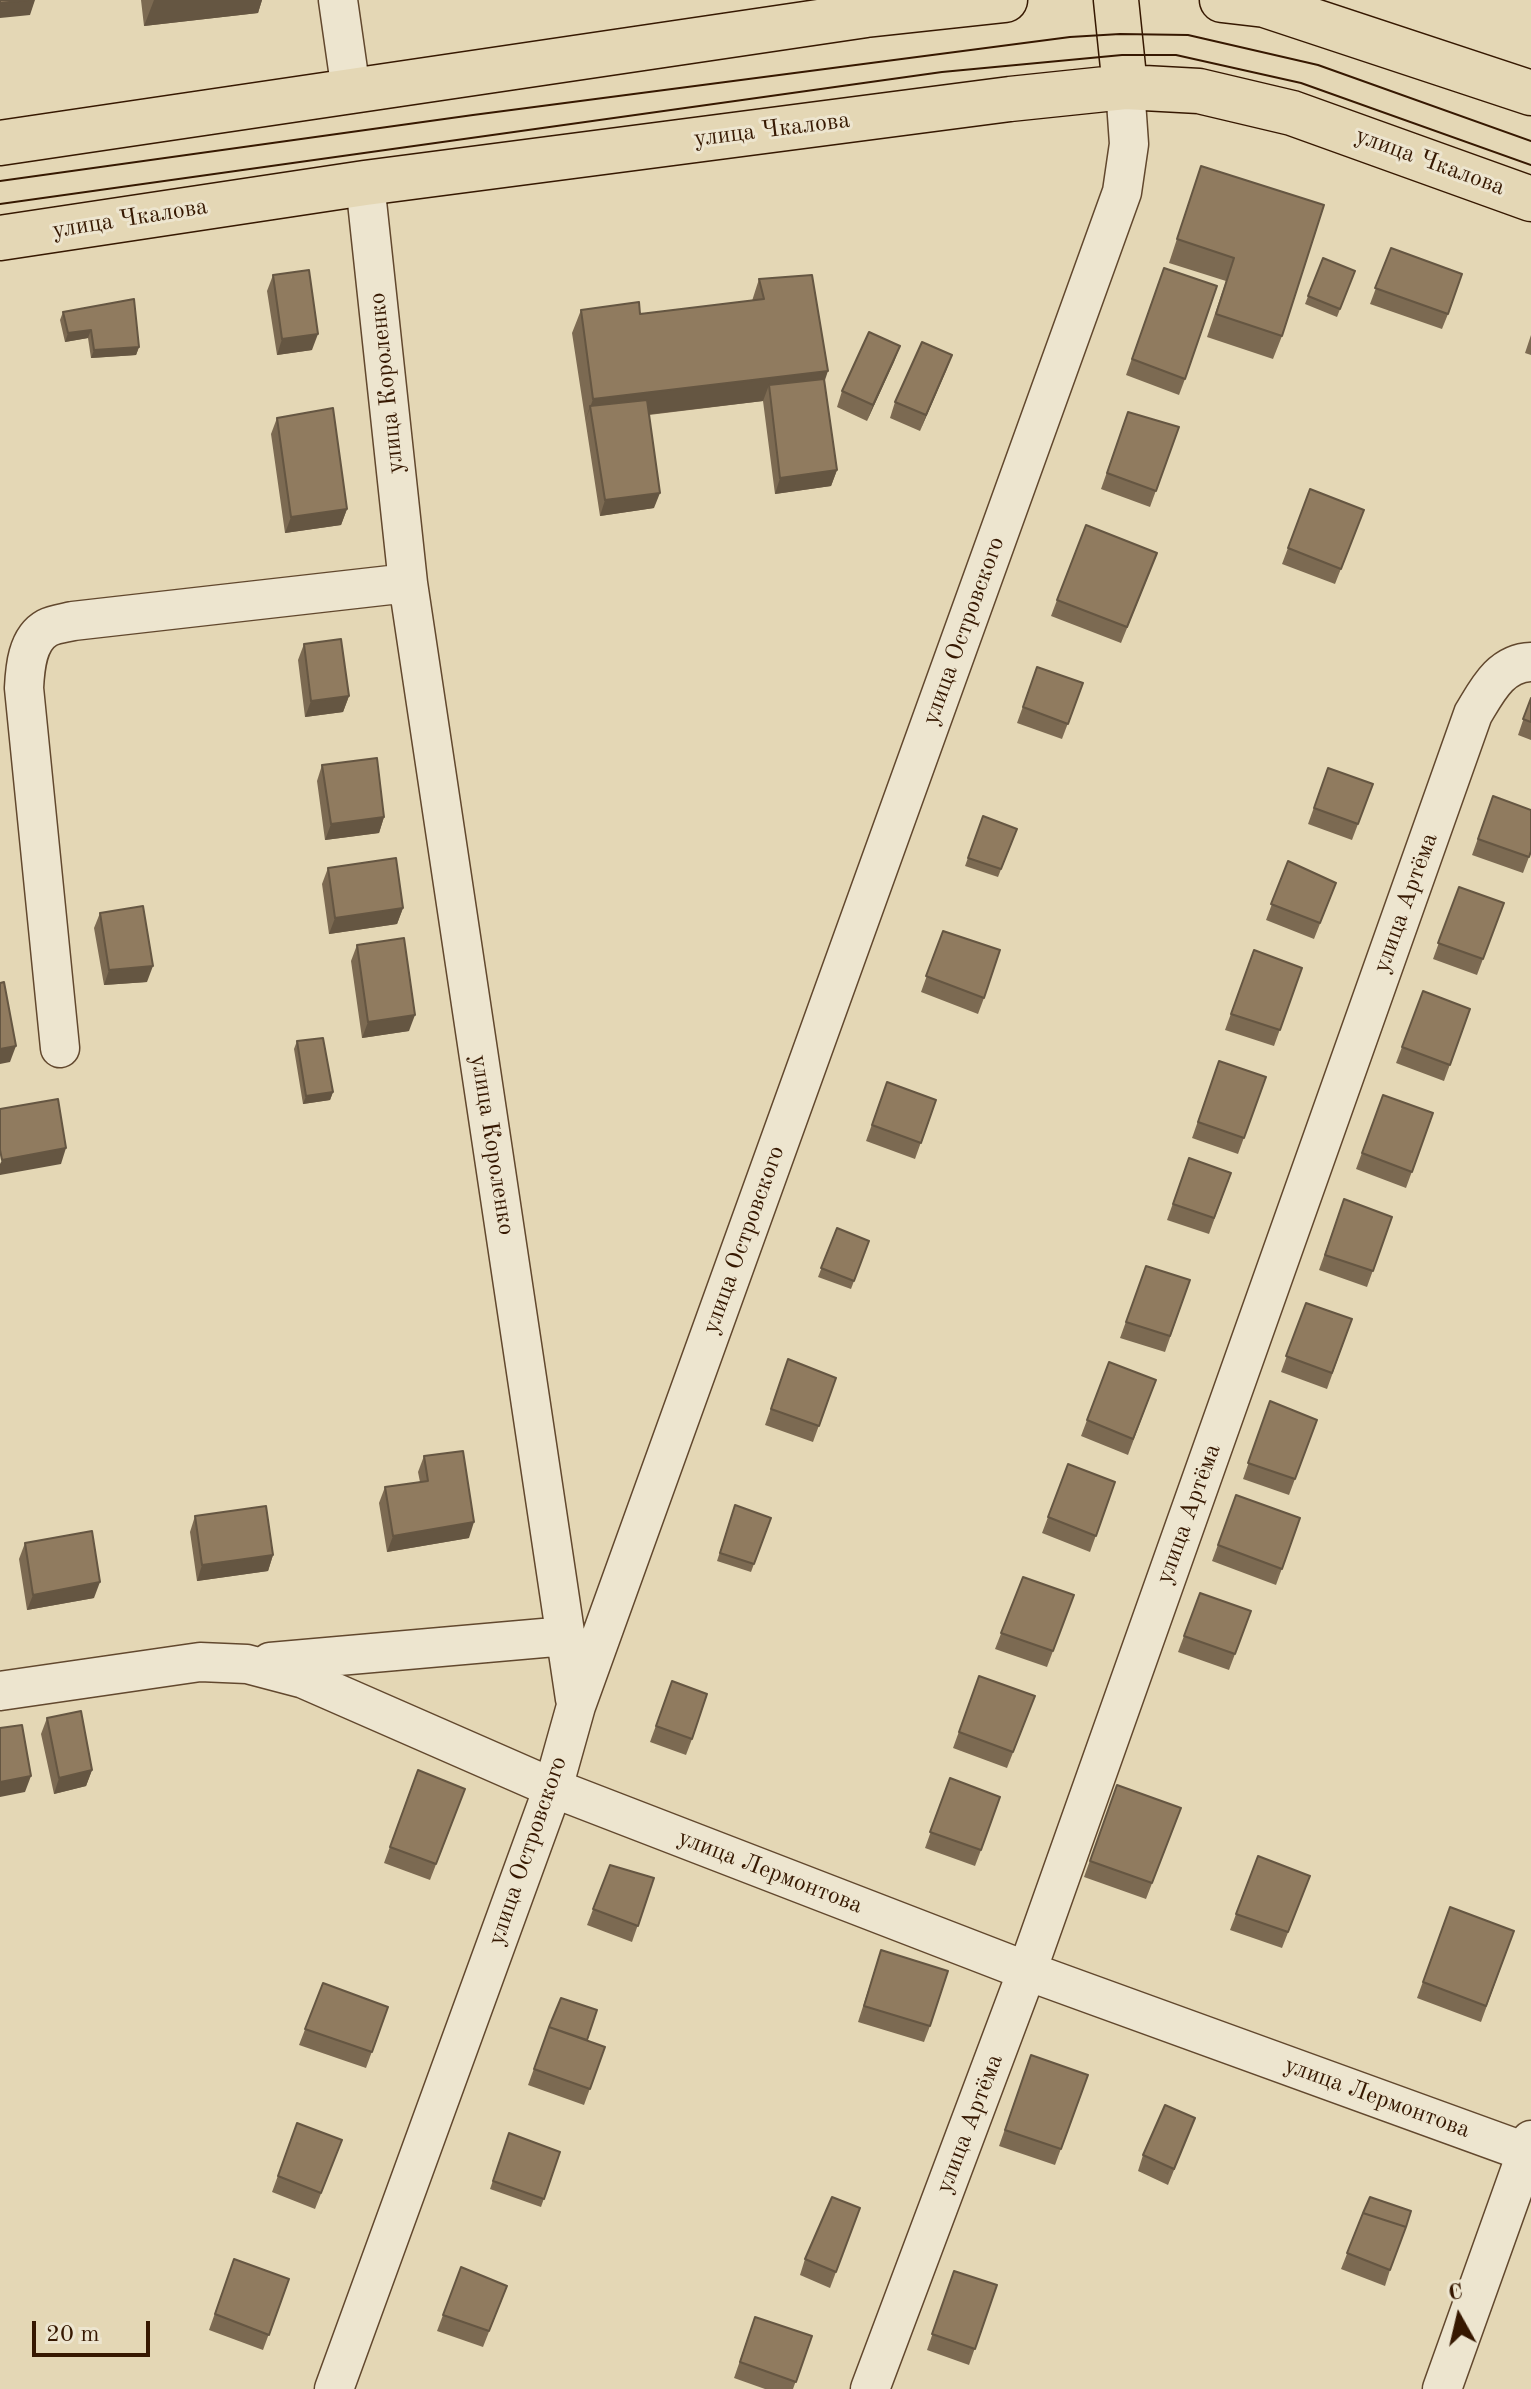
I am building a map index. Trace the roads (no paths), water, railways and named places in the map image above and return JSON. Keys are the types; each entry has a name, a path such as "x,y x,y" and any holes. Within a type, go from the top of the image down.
{"main road":[{"path":"0,143 866,15 1005,0"},
{"path":"1116,0 1125,87"},
{"path":"1222,0 1265,5 1531,93"},
{"name":"улица Чкалова","path":"0,238 365,183 1010,99 1125,87 1199,91 1292,113 1531,199"}],"street":[{"path":"338,0 351,91"},
{"name":"улица Островского","path":"334,2389 553,1788 576,1706 1122,192 1129,144 1125,87"},
{"name":"улица Короленко","path":"365,183 408,583 576,1706"},
{"path":"60,1048 24,688 25,667 33,642 46,629 73,621 408,583"},
{"name":"улица Артёма","path":"870,2389 1027,1971 1473,714 1498,675 1524,662 1531,662"},
{"path":"247,1664 566,1636"},
{"name":"улица Лермонтова","path":"0,1691 200,1662 247,1664 304,1679 553,1788 1027,1971 1530,2149"},
{"path":"1442,2389 1530,2149"}],"tram line":[{"path":"0,181 473,115 1070,37 1120,34 1188,35 1318,65 1531,141"},
{"path":"0,204 942,72 1122,55 1176,55 1301,83 1531,165"}]}
